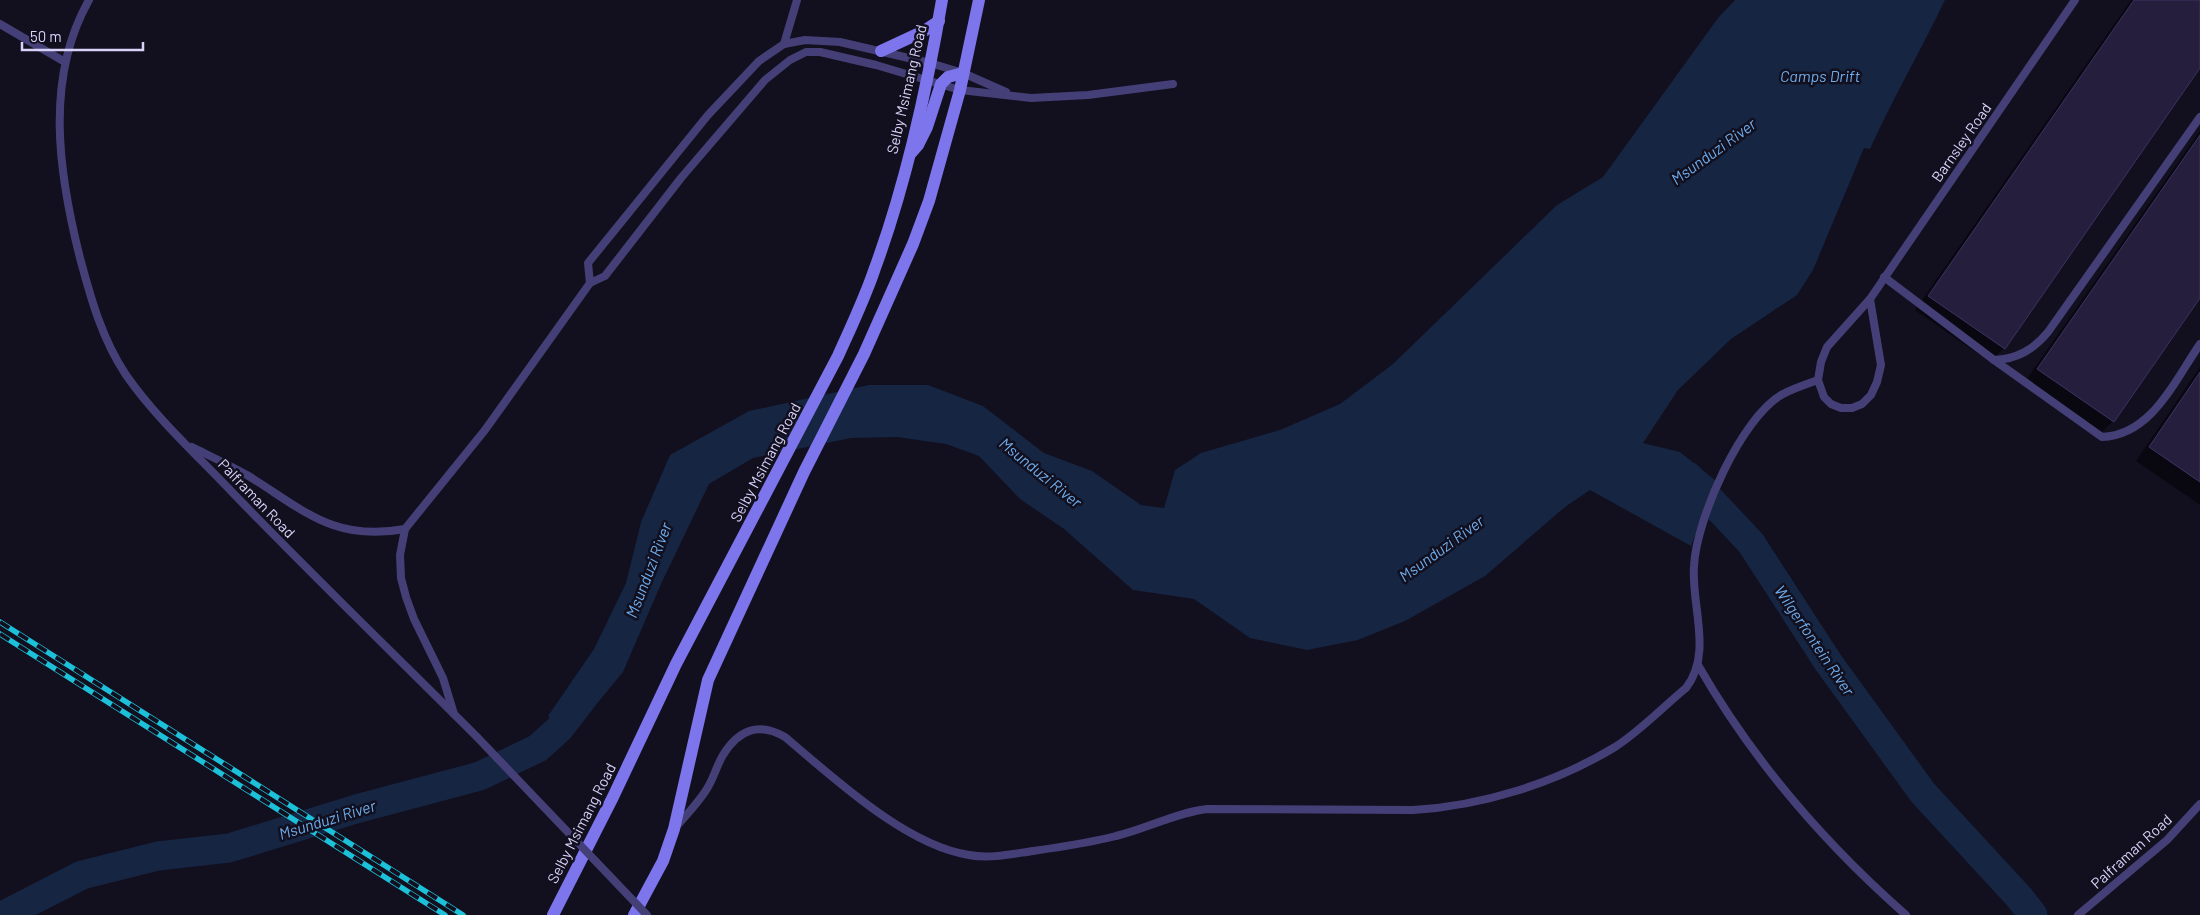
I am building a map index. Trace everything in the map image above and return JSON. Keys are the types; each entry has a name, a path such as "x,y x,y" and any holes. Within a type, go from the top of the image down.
{"main road":[{"name":"Selby Msimang Road","path":"553,915 613,798 676,664 838,356 875,269 893,214 908,157 927,79 942,0"},
{"path":"634,915 663,861 674,829 708,680 804,472 864,354 913,244 929,201 960,90 979,0"},
{"path":"881,51 924,31 939,21"},
{"path":"908,157 925,133 941,84 948,77 963,73"}],"lane":[{"name":"Palframan Road","path":"89,0 78,18 65,62 60,100 61,159 65,198 93,307 108,343 126,374 149,404 298,561 477,737 648,915"},
{"path":"784,44 797,0"},
{"name":"Barnsley Road","path":"1818,380 1820,362 1828,347 1870,299 2075,0"},
{"path":"0,24 65,62"},
{"path":"590,283 588,262 708,115 759,61 784,44 820,40 881,51 963,73 1012,95"},
{"path":"454,714 443,678 414,619 406,597 401,578 400,554 405,529 485,430 590,283 605,276 681,178 765,80 790,60 806,52 832,53 960,90 1043,99 1173,84"},
{"path":"1994,360 2008,360 2022,354 2036,346 2048,332 2200,117"},
{"path":"1884,277 1994,360 2102,437 2116,436 2129,432 2143,423 2155,410 2200,344"},
{"path":"674,829 708,789 723,755 734,741 747,732 760,728 772,730 785,737 856,795 912,834 937,847 971,856 996,856 1116,836 1192,811 1206,809 1439,809 1518,792 1617,746 1686,688 1694,678 1700,656 1694,566 1696,544 1720,479 1740,441 1763,412 1782,394 1818,380 1824,397 1831,404 1841,408 1852,408 1862,404 1871,395 1881,366 1870,299"},
{"path":"186,444 246,474 300,511 323,522 342,529 362,532 385,532 405,529"},
{"path":"1698,665 1735,724 1796,804 1884,896 1906,915"},
{"name":"Palframan Road","path":"2078,915 2167,840 2200,804"}],"water":[{"name":"Camps Drift","path":"1735,0 1945,0 1870,149 1864,148 1813,270 1797,295 1731,339 1678,390 1643,443 1680,452 1716,481 1691,546 1590,490 1565,507 1485,576 1405,621 1358,640 1307,650 1250,638 1194,599 1133,590 1064,529 1020,499 979,456 946,444 897,437 851,438 753,458 709,484 661,584 623,672 567,740 548,716 594,649 626,583 641,522 670,455 749,411 869,385 928,385 983,406 1044,453 1092,471 1141,505 1164,508 1175,470 1201,453 1280,430 1340,404 1393,364 1557,205 1603,177 1718,18"}],"building":[{"path":"2134,0 2200,0 2200,68 2005,349 1928,296"},
{"path":"2200,135 2200,298 2114,422 2037,369"},
{"path":"2200,372 2200,482 2149,447"}],"waterway":[{"name":"Wilgerfontein River","path":"1688,476 1751,543 1828,662 1923,793 2019,897 2033,915"},
{"name":"Msunduzi River","path":"4,915 82,875 158,856 229,848 356,809 480,776 538,748 559,729 583,698"}],"railway":[{"path":"0,622 463,915"},
{"path":"0,634 445,915"}]}
